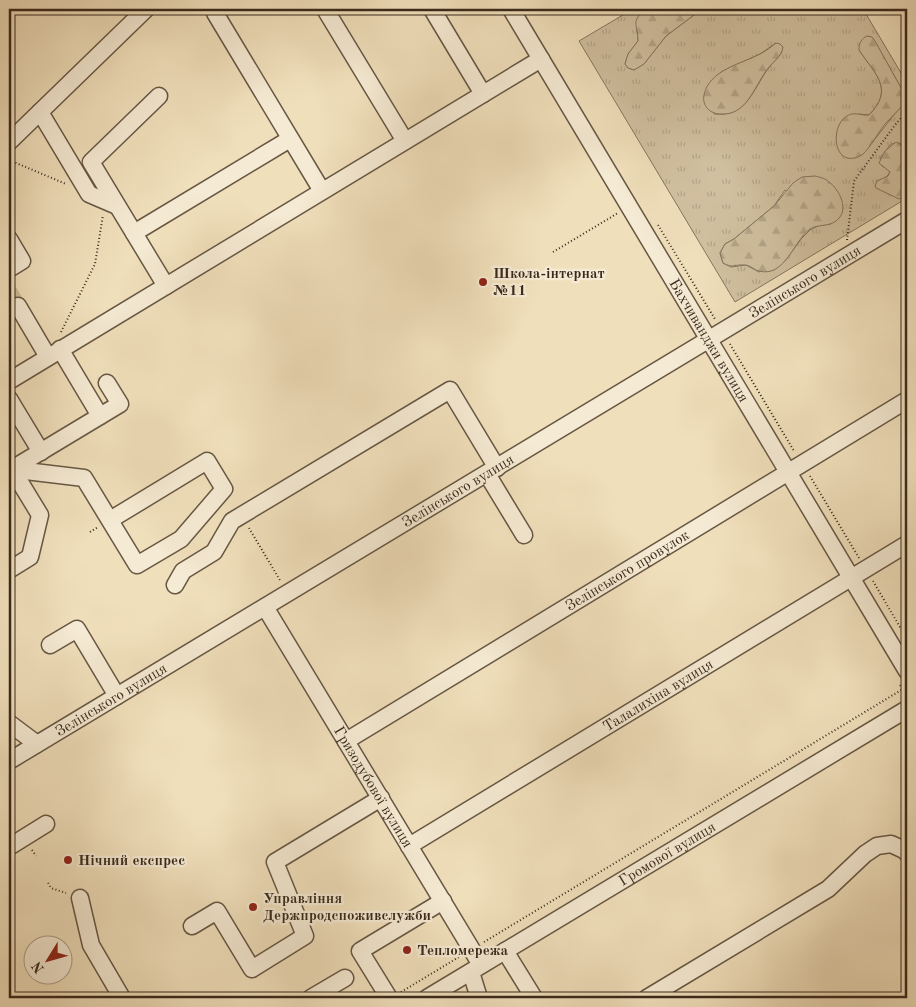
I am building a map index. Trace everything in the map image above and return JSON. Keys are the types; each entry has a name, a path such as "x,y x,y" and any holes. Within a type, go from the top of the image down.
{"street":[{"path":"9,142 146,9"},
{"path":"325,9 405,141"},
{"path":"432,9 483,94"},
{"name":"Бахчиванджи вулиця","path":"511,9 710,340 795,468 858,573 907,671"},
{"path":"215,13 322,192"},
{"path":"9,381 541,59"},
{"path":"159,96 91,162 112,203 134,233 166,286"},
{"path":"40,112 89,194 112,203"},
{"path":"134,233 290,139"},
{"name":"Зелінського вулиця","path":"9,761 907,220"},
{"path":"9,239 22,261 9,269"},
{"path":"18,306 100,416"},
{"path":"10,469 120,404 107,383"},
{"path":"175,585 183,571 214,552 232,521 450,390 524,535"},
{"path":"9,399 41,452"},
{"name":"Зелінського провулок","path":"346,741 907,400"},
{"path":"10,469 84,478 105,523 137,565 181,539 224,489 207,461 105,523"},
{"path":"9,570 30,556 40,515 10,469"},
{"name":"Талалихіна вулиця","path":"409,846 907,544"},
{"name":"Гризодубової вулиця","path":"265,607 472,949 479,998"},
{"path":"50,645 77,629 117,696"},
{"name":"Громової вулиця","path":"427,998 907,709"},
{"path":"9,723 37,744"},
{"path":"192,926 217,911 252,968 305,936 275,862 381,798"},
{"path":"9,847 46,824"},
{"path":"647,998 828,889 865,854 877,846 891,844 907,853"},
{"path":"80,898 91,945 122,998"},
{"path":"394,996 360,951 442,900"},
{"path":"506,951 534,998"},
{"path":"311,998 345,978"}],"path":[{"path":"847,240 854,181 907,111"},
{"path":"9,160 89,194"},
{"path":"61,331 94,264 112,203"},
{"path":"553,252 618,213"},
{"path":"730,344 795,468 858,573 907,639"},
{"path":"242,515 281,581"},
{"path":"90,532 105,523"},
{"path":"394,996 903,690"},
{"path":"48,883 52,888"}],"green space":[{"path":"633,9 645,9 637,21 638,41 628,54 625,64 628,68 634,70 644,64 666,36 702,9 863,9 907,83 907,148 900,143 891,144 880,158 882,166 890,172 885,179 877,181 903,198 907,195 907,198 735,302 579,41","holes":["872,37 905,95 905,101 867,149 859,114 869,115 877,106 881,97 881,89 876,74 859,50","776,43 782,52 767,70 746,103 733,112 714,114 721,72 760,54","785,190 831,224 820,225 810,230 785,261 759,272 746,265 731,267 723,263 720,253 725,244 734,239 774,206"]},
{"path":"645,9 702,9 666,36 644,64 634,70 628,68 625,64 628,54 638,41 636,21"},
{"path":"867,36 872,37 875,41 905,95 905,101 862,155 856,158 847,158 838,149 836,135 838,127 847,116 852,114 869,115 877,106 881,97 880,82 859,50 861,41"},
{"path":"776,43 783,47 781,54 766,71 749,99 743,105 730,113 722,114 708,109 704,97 707,86 712,79 727,69 760,54"},
{"path":"896,142 907,148 907,195 899,199 875,186 877,181 888,176 890,172 879,163 885,151"},
{"path":"815,176 827,181 840,195 843,206 840,217 836,221 810,229 804,234 782,264 768,272 759,271 747,265 732,266 723,263 720,253 725,244 734,239 774,206 793,183 802,177"}],"tunnel":[{"path":"9,291 18,306"}],"place":[{"name":"Школа-інтернат №11","path":"483,282"},
{"name":"Нічний експрес","path":"68,860"},
{"name":"Управління Держпродспоживслужби","path":"253,907"},
{"name":"Тепломережа","path":"407,950"}]}
